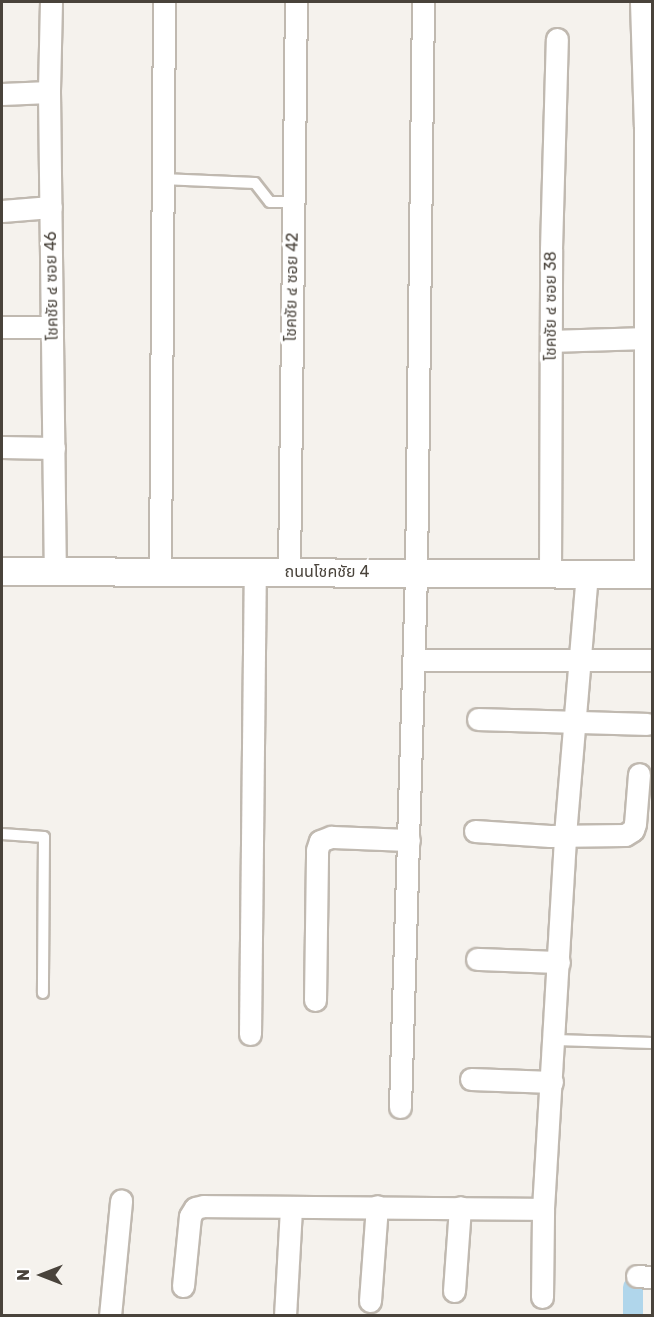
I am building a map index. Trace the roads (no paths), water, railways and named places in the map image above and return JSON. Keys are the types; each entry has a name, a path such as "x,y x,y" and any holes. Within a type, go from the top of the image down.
{"street":[{"name":"โชคชัย ๔ ซอย 46","path":"51,2 49,92 55,572"},
{"path":"160,572 164,2"},
{"name":"โชคชัย ๔ ซอย 42","path":"289,572 296,2"},
{"path":"400,1107 415,660 423,2"},
{"path":"641,2 645,126 645,338 649,574"},
{"name":"โชคชัย ๔ ซอย 38","path":"550,573 550,341 557,39"},
{"path":"2,94 49,92"},
{"path":"2,211 51,207"},
{"path":"2,327 52,327"},
{"path":"550,341 645,338"},
{"path":"2,447 54,448"},
{"name":"ถนนโชคชัย 4","path":"2,571 649,574"},
{"path":"250,1034 255,572"},
{"path":"542,1297 543,1209 555,1040 565,835 587,573"},
{"path":"415,660 652,660"},
{"path":"478,719 647,724"},
{"path":"475,831 626,835 633,830 639,774"},
{"path":"315,1000 317,850 320,841 331,837 409,840"},
{"path":"477,959 559,962"},
{"path":"471,1079 552,1082"},
{"path":"110,1316 121,1201"},
{"path":"183,1286 190,1216 195,1208 204,1206 543,1209"},
{"path":"370,1301 377,1206"},
{"path":"454,1292 460,1207"},
{"path":"285,1316 291,1208"}],"lane":[{"path":"162,180 255,183 270,202 293,202"},
{"path":"2,834 44,837 43,993"},
{"path":"555,1040 652,1043"}],"waterway":[{"path":"633,1287 633,1316"}]}
